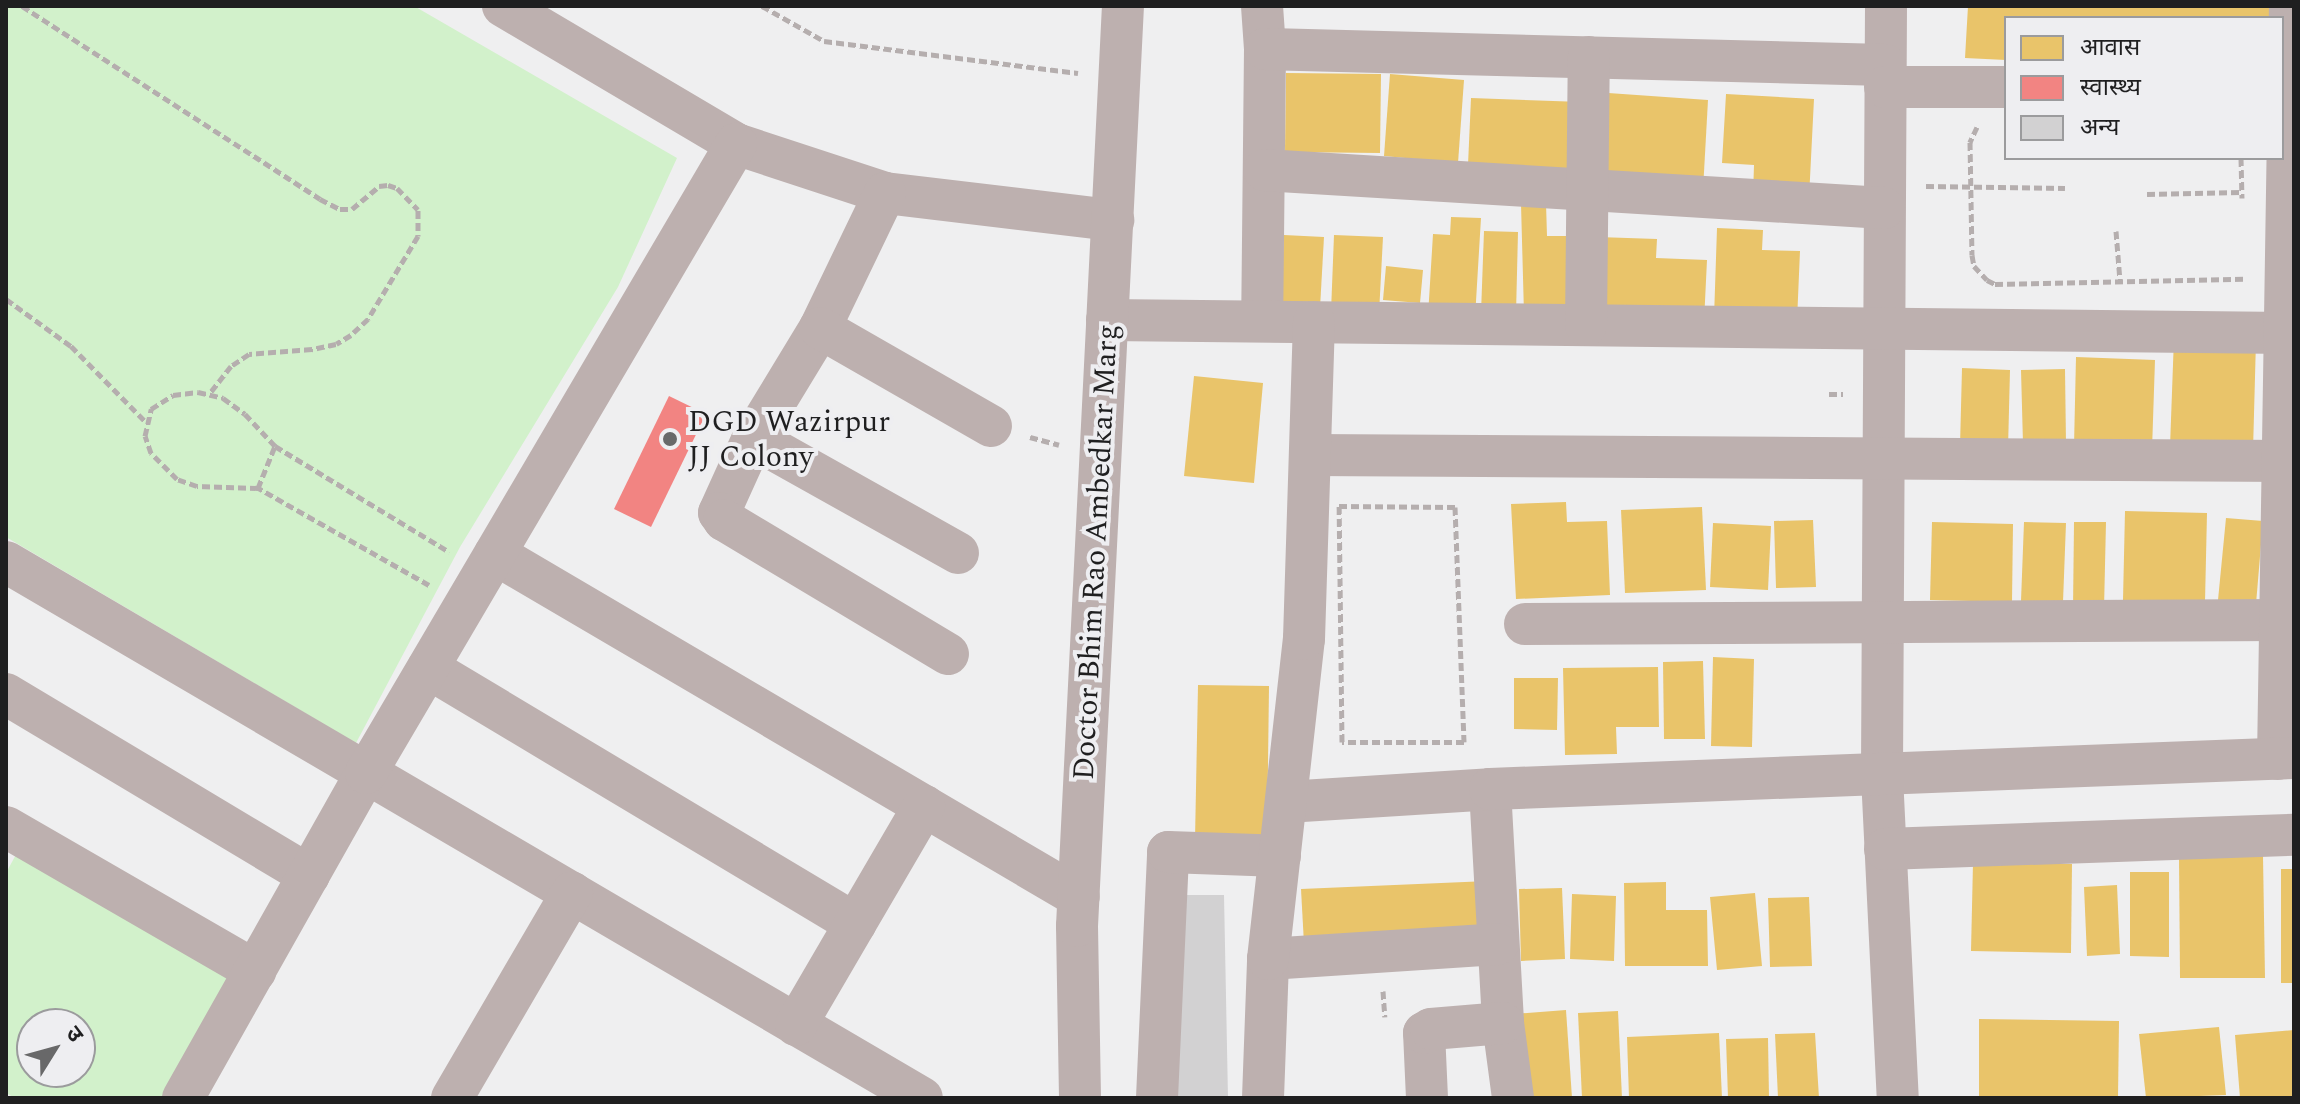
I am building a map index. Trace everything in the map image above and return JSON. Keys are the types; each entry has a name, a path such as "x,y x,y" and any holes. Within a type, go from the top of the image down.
{"street":[{"path":"503,6 736,144 885,193 1113,220"},
{"name":"Doctor Bhim Rao Ambedkar Marg","path":"1080,1098 1079,897 1123,6"},
{"path":"1262,6 1265,49 1262,321"},
{"path":"1886,6 1882,776 1898,1098"},
{"path":"1286,802 1490,789 2286,759 2290,6"},
{"path":"1265,49 1589,57 2004,87"},
{"path":"1586,325 1589,57"},
{"path":"183,1098 366,773 736,144"},
{"path":"1264,170 1884,208"},
{"path":"885,193 820,328 753,438 720,505 724,520 948,654"},
{"path":"1107,320 2290,333"},
{"path":"1263,1098 1268,959 1304,639 1314,322"},
{"path":"820,328 991,426"},
{"path":"753,438 958,553"},
{"path":"1310,455 2289,462"},
{"path":"6,562 922,1098"},
{"path":"482,577 924,806 1079,897"},
{"path":"1525,624 1882,621 2286,597"},
{"path":"428,668 855,924"},
{"path":"6,694 309,875"},
{"path":"1490,789 1503,1023 1513,1098"},
{"path":"796,1025 924,806"},
{"path":"8,832 255,971"},
{"path":"1885,849 2294,835"},
{"path":"1157,1098 1168,852 1280,856"},
{"path":"461,1095 572,893"},
{"path":"1268,959 1498,944"},
{"path":"1427,1098 1424,1033 1431,1029 1503,1023"}],"path":[{"path":"22,6 320,199 340,209 352,209 379,186 388,185 397,188 418,210 418,236 368,319 351,335 336,344 312,349 249,354 231,366 209,394"},
{"path":"762,6 824,41 1119,78"},
{"path":"1982,123 1970,142 1969,187 1974,266 1987,280 1995,284 2245,279 2245,264"},
{"path":"2241,160 2242,207"},
{"path":"1969,187 2065,188"},
{"path":"2147,194 2241,192"},
{"path":"2116,231 2120,281"},
{"path":"6,299 71,346 146,422"},
{"path":"198,392 223,398 245,414 275,446 482,577 258,488 197,486 177,479 151,453 145,436 151,409 173,395 198,392"},
{"path":"991,426 1101,456"},
{"path":"258,488 275,446"},
{"path":"1339,506 1455,507 1464,742 1342,742 1340,640 1339,506"},
{"path":"1382,982 1386,1026"}],"green space":[{"path":"6,6 414,6 677,158 618,287 460,547 356,743 6,537"},
{"path":"19,849 236,972 165,1098 15,1098 6,1093 6,873"}],"building: आवास":[{"path":"1968,6 2272,6 2272,16 2004,16 2004,60 1965,58"},
{"path":"1286,73 1381,74 1380,153 1285,152"},
{"path":"1390,74 1464,80 1458,163 1384,156"},
{"path":"1594,92 1708,100 1703,190 1589,182"},
{"path":"1726,94 1814,99 1809,198 1753,195 1754,165 1722,163"},
{"path":"1471,98 1582,102 1580,170 1468,165"},
{"path":"1546,203 1547,236 1576,236 1579,314 1524,314 1521,204"},
{"path":"1451,217 1481,218 1475,318 1428,316 1433,234 1450,235"},
{"path":"1717,228 1763,230 1762,250 1800,251 1797,321 1714,318"},
{"path":"1484,231 1518,232 1516,314 1481,313"},
{"path":"1284,235 1324,237 1320,308 1280,306"},
{"path":"1334,235 1383,237 1379,314 1331,312"},
{"path":"1598,237 1657,239 1656,258 1707,260 1704,322 1595,317"},
{"path":"1386,266 1423,270 1420,303 1383,300"},
{"path":"2174,337 2256,340 2253,451 2170,447"},
{"path":"2076,357 2155,360 2152,450 2074,446"},
{"path":"1962,368 2010,370 2008,449 1960,447"},
{"path":"2065,369 2066,444 2023,444 2021,370"},
{"path":"1194,376 1263,383 1254,483 1184,476"},
{"path":"1566,502 1567,522 1607,521 1610,595 1516,599 1511,504"},
{"path":"1702,507 1706,590 1625,593 1621,510"},
{"path":"2125,511 2207,513 2205,602 2123,600"},
{"path":"2226,518 2263,521 2256,604 2218,600"},
{"path":"1813,520 1816,587 1776,588 1774,521"},
{"path":"1932,522 2013,524 2012,602 1930,600"},
{"path":"2024,522 2066,523 2063,602 2021,601"},
{"path":"2074,522 2106,522 2104,609 2073,609"},
{"path":"1713,523 1771,526 1768,590 1710,587"},
{"path":"1713,657 1754,659 1752,747 1711,746"},
{"path":"1703,661 1705,739 1664,739 1663,662"},
{"path":"1658,667 1659,727 1616,727 1617,754 1565,755 1563,668"},
{"path":"1514,678 1558,678 1557,730 1514,729"},
{"path":"1198,685 1269,686 1267,842 1195,840"},
{"path":"2263,856 2265,978 2180,978 2179,857"},
{"path":"1973,863 2072,864 2071,953 1971,951"},
{"path":"2281,869 2294,869 2294,983 2281,983"},
{"path":"2130,872 2169,872 2169,957 2130,956"},
{"path":"1488,881 1490,937 1304,944 1301,889"},
{"path":"1666,882 1666,910 1707,910 1708,966 1625,966 1624,883"},
{"path":"2117,885 2120,954 2087,956 2084,887"},
{"path":"1562,888 1565,959 1521,961 1519,889"},
{"path":"1755,893 1762,966 1717,970 1710,897"},
{"path":"1572,894 1616,896 1614,961 1570,959"},
{"path":"1809,897 1812,966 1770,967 1768,898"},
{"path":"1566,1010 1572,1098 1519,1098 1513,1014"},
{"path":"1618,1011 1622,1098 1582,1098 1578,1013"},
{"path":"1979,1019 2119,1021 2118,1098 1979,1098"},
{"path":"2219,1027 2226,1095 2146,1098 2139,1034"},
{"path":"2294,1030 2294,1098 2240,1098 2235,1035"},
{"path":"1719,1033 1722,1098 1629,1098 1627,1037"},
{"path":"1815,1033 1819,1098 1778,1098 1775,1034"},
{"path":"1768,1038 1769,1098 1728,1098 1726,1039"}],"building: स्वास्थ्य":[{"path":"669,396 706,414 651,527 614,509"}],"building: अन्य":[{"path":"1171,895 1224,895 1228,1098 1174,1098"}],"place":[{"name":"DGD Wazirpur JJ Colony","path":"670,439"}]}
